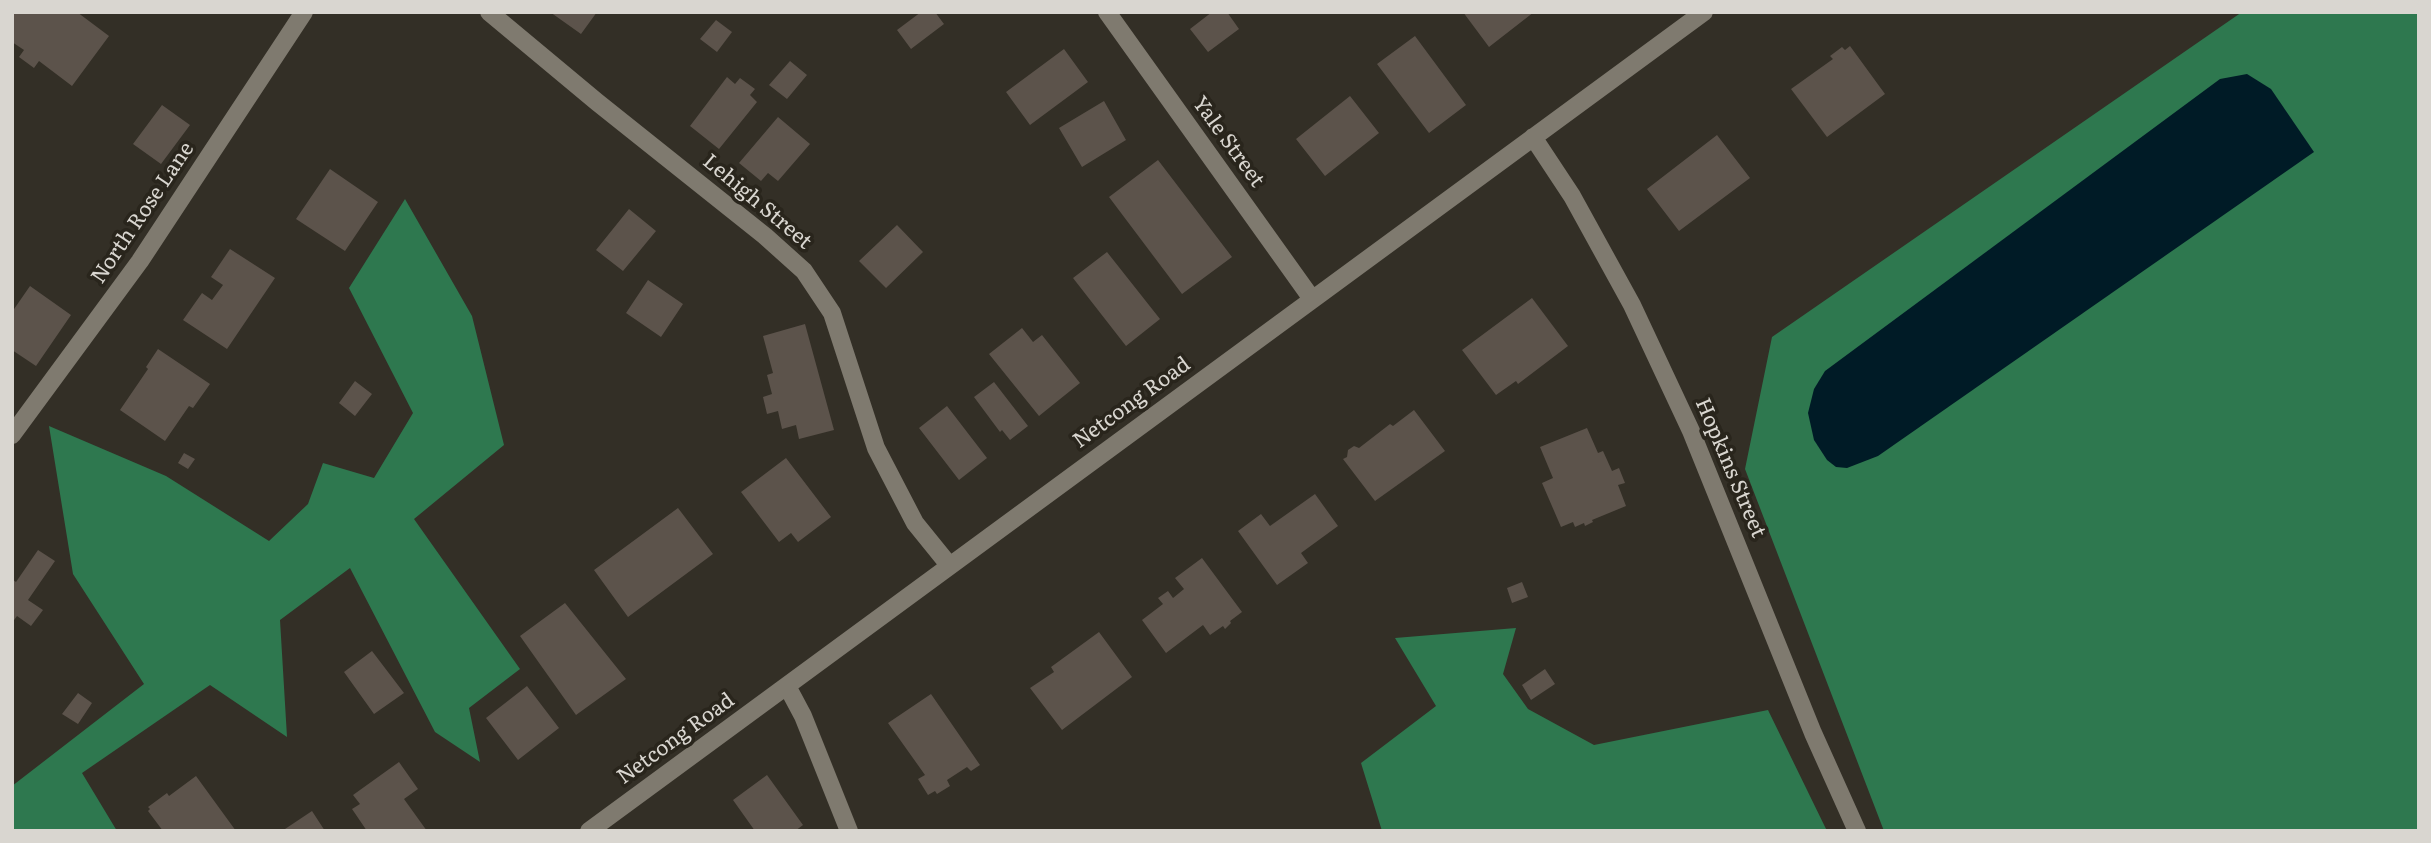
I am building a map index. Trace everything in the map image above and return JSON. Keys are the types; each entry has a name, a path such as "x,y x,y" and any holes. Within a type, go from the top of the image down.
{"street":[{"name":"North Rose Lane","path":"12,435 140,261 304,12"},
{"name":"Lehigh Street","path":"489,12 765,236 804,271 831,313 876,448 915,523 949,565"},
{"name":"Yale Street","path":"1107,12 1312,299"},
{"name":"Netcong Road","path":"589,831 1704,12"},
{"name":"Hopkins Street","path":"1533,137 1572,196 1626,293 1680,406 1813,733 1857,831"},
{"path":"787,686 803,716 849,831"}],"green space":[{"path":"2242,12 2419,12 2419,831 1884,831 1745,469 1772,337"},
{"path":"405,199 472,316 504,445 414,519 520,669 469,708 480,762 435,732 350,568 280,620 287,737 210,685 82,773 117,831 12,831 12,786 144,684 73,574 49,426 166,476 269,541 308,504 323,463 374,478 413,413 349,288"},
{"path":"1516,628 1503,674 1528,709 1594,745 1768,710 1827,831 1382,831 1361,763 1436,706 1395,638"}],"water":[{"path":"2247,74 2271,89 2314,152 1878,456 1847,468 1836,467 1827,460 1814,440 1808,413 1814,389 1825,371 2220,79"}],"building":[{"path":"12,12 77,12 109,36 72,86 39,61 34,68 19,57 24,50 12,42"},
{"path":"550,12 597,12 581,34"},
{"path":"921,12 935,12 944,24 911,49 897,30"},
{"path":"1212,12 1227,12 1239,29 1208,52 1190,29"},
{"path":"1463,12 1534,12 1489,47"},
{"path":"716,20 732,32 717,52 700,39"},
{"path":"1415,36 1466,105 1429,133 1377,64"},
{"path":"1850,46 1885,94 1827,137 1791,89 1833,59 1830,56 1842,47 1845,50"},
{"path":"1064,49 1088,82 1030,125 1006,92"},
{"path":"790,61 807,75 787,99 769,85"},
{"path":"727,77 735,84 740,78 755,89 750,95 757,102 719,149 690,126"},
{"path":"1350,96 1379,133 1325,176 1296,139"},
{"path":"1104,101 1126,140 1082,167 1059,128"},
{"path":"162,105 190,125 161,164 133,144"},
{"path":"778,117 810,144 778,181 768,173 761,181 739,163"},
{"path":"1717,135 1750,178 1679,231 1647,189"},
{"path":"1158,160 1232,257 1182,294 1109,197"},
{"path":"330,169 378,202 345,251 296,219"},
{"path":"629,209 656,231 623,271 596,250"},
{"path":"897,225 923,252 886,288 859,261"},
{"path":"230,249 275,278 227,349 183,320 202,293 212,300 223,285 211,277"},
{"path":"1107,252 1160,319 1126,346 1073,278"},
{"path":"648,280 683,304 661,337 626,313"},
{"path":"30,286 71,315 36,366 12,350 12,312"},
{"path":"1532,298 1568,346 1518,384 1516,381 1496,395 1462,350"},
{"path":"805,324 834,430 799,439 796,425 782,429 778,411 767,414 763,397 772,394 767,375 773,373 763,336"},
{"path":"1022,328 1033,342 1042,335 1080,383 1039,416 989,354"},
{"path":"158,349 210,384 193,408 189,406 165,441 120,410"},
{"path":"355,381 372,394 355,416 339,403"},
{"path":"994,382 1028,426 1010,440 1002,430 1000,432 974,397"},
{"path":"947,406 987,458 959,480 919,428"},
{"path":"1414,410 1445,451 1375,501 1343,459 1347,457 1348,450 1354,446 1359,448 1390,424 1393,426"},
{"path":"1587,428 1598,453 1603,451 1612,471 1619,468 1625,483 1618,485 1626,506 1592,520 1593,522 1585,526 1584,523 1575,527 1573,522 1561,527 1542,483 1553,478 1540,447"},
{"path":"184,453 195,459 188,469 178,463"},
{"path":"786,458 831,517 798,542 791,533 779,542 741,492"},
{"path":"1315,494 1338,526 1301,553 1308,563 1277,585 1238,531 1261,514 1270,526"},
{"path":"678,508 713,554 628,617 594,570"},
{"path":"38,550 55,561 28,600 43,610 31,626 17,616 12,623 12,579 16,582"},
{"path":"1202,558 1242,612 1230,621 1225,629 1223,626 1210,635 1203,625 1166,653 1142,620 1163,604 1158,598 1168,591 1173,598 1184,589 1175,578"},
{"path":"1522,582 1528,597 1512,603 1507,588"},
{"path":"565,603 626,679 576,715 520,636"},
{"path":"1099,632 1132,677 1062,730 1030,688 1054,672 1051,667"},
{"path":"372,651 404,693 374,714 344,672"},
{"path":"1545,669 1555,684 1531,700 1522,685"},
{"path":"527,686 559,728 518,760 486,718"},
{"path":"78,693 92,703 78,724 62,714"},
{"path":"931,694 980,765 971,771 967,767 947,780 950,786 937,794 935,791 928,795 918,779 925,775 888,723"},
{"path":"399,762 418,789 404,799 427,831 367,831 352,809 360,804 353,795"},
{"path":"767,775 803,825 795,831 755,831 733,800"},
{"path":"196,776 236,831 163,831 148,811 148,807 167,793 169,796"},
{"path":"312,811 325,831 282,831"}]}
